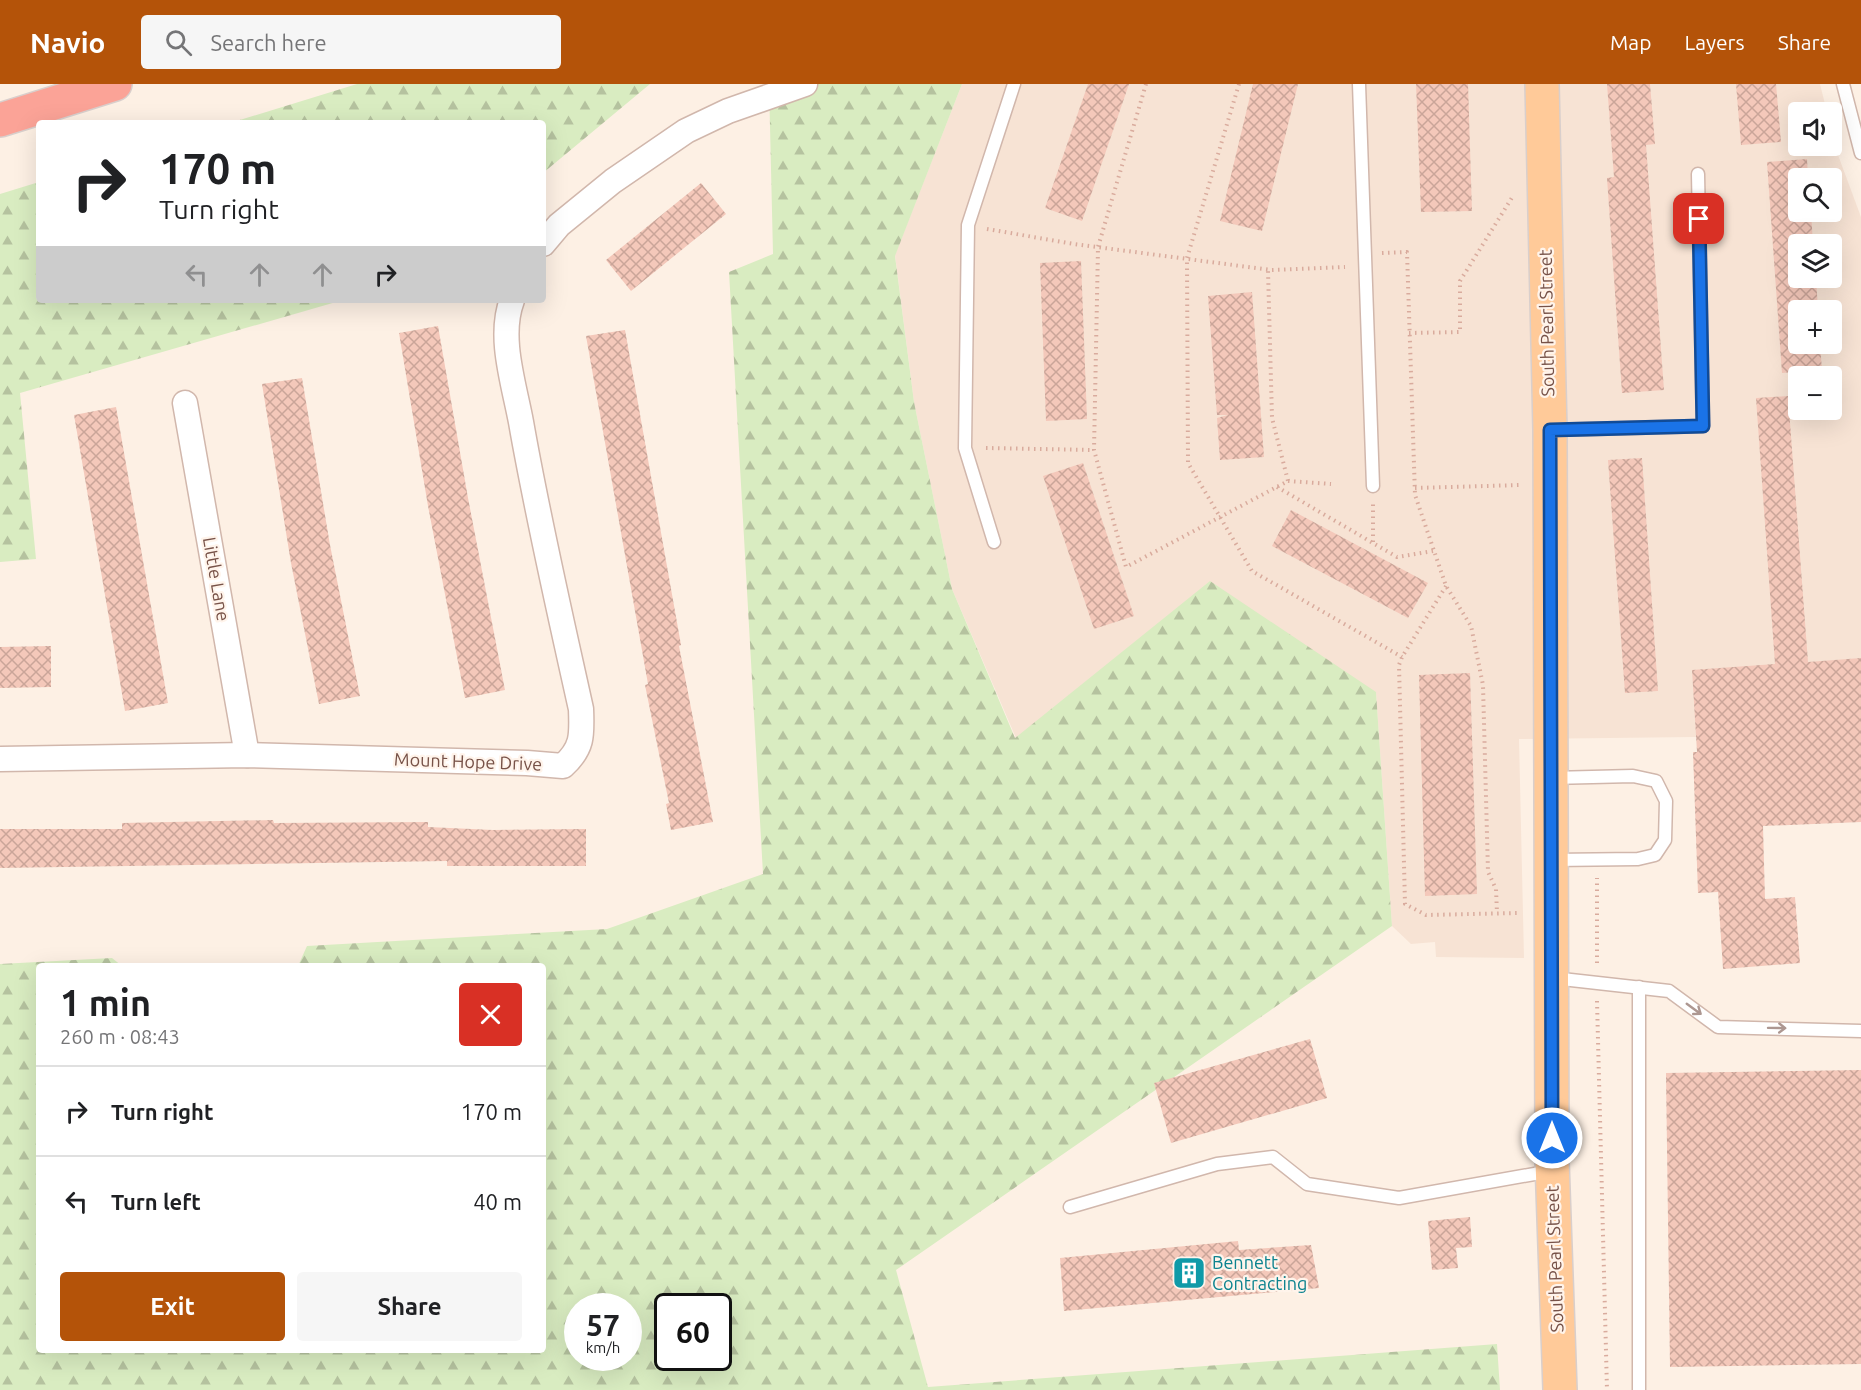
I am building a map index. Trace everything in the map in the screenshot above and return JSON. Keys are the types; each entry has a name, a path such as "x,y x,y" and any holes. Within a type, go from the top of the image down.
{"highway":[{"path":"0,120 115,84"},
{"path":"0,129 77,96"}],"main road":[{"name":"South Pearl Street","path":"1542,84 1550,430 1564,778 1551,860 1552,1170 1560,1390"}],"street":[{"path":"546,240 560,225 613,181 686,131 728,111 806,84"},
{"name":"Mount Hope Drive","path":"0,759 247,755 563,766 575,755 582,735 581,710 538,520 508,346 508,311 511,303"},
{"name":"Little Lane","path":"185,403 247,755"}],"lane":[{"path":"994,542 965,448 968,225 1014,84"},
{"path":"1359,84 1373,486"},
{"path":"1843,84 1861,153"},
{"path":"1550,430 1703,426 1698,174"},
{"path":"1551,860 1638,859 1655,855 1665,840 1666,801 1656,781 1633,776 1564,778"},
{"path":"1552,978 1669,991 1718,1027 1861,1031"},
{"path":"1639,987 1639,1390"},
{"path":"1070,1207 1217,1164 1272,1157 1307,1184 1399,1198 1552,1170"}],"path":[{"path":"1146,84 1098,247 1094,450 1126,567 1288,481 1331,484"},
{"path":"1239,84 1187,258 1188,463 1252,571 1402,657"},
{"path":"1409,333 1460,332 1460,281 1513,196"},
{"path":"968,225 1021,236 1268,270 1364,260 1407,252 1415,495 1446,586 1471,626 1483,685 1488,872 1496,889 1497,913"},
{"path":"1268,270 1272,418 1288,481"},
{"path":"965,448 1094,450"},
{"path":"1415,488 1521,485"},
{"path":"1373,486 1373,542"},
{"path":"1277,487 1397,557 1433,551"},
{"path":"1446,586 1399,665 1406,904 1426,915 1551,913"},
{"path":"1597,860 1596,982 1607,1390"}],"shaded area":[{"path":"962,84 1820,84 1824,102 1788,102 1788,156 1838,156 1861,217 1861,735 1519,739 1524,958 1436,957 1435,942 1411,944 1392,926 1376,692 1016,738 952,589 914,402 895,255"}],"green space":[{"path":"357,84 650,84 546,171 546,120 240,120"},
{"path":"769,84 962,84 895,256 914,402 952,589 1015,738 1210,581 1376,692 1392,926 896,1270 928,1387 1497,1344 1500,1390 0,1390 0,964 112,958 118,963 36,963 36,1353 546,1353 546,963 299,963 307,946 607,929 763,874 729,272 773,254"},
{"path":"36,183 36,303 333,303 20,393 36,559 0,562 0,194"}],"building":[{"path":"1088,84 1129,84 1082,221 1045,208"},
{"path":"1253,84 1298,84 1262,231 1220,221"},
{"path":"1416,84 1468,84 1472,211 1421,212"},
{"path":"1607,84 1650,84 1655,144 1646,145 1664,390 1622,393 1607,178 1614,177"},
{"path":"1736,84 1776,84 1781,142 1741,145"},
{"path":"1807,159 1807,168 1788,168 1788,222 1812,222 1812,234 1788,234 1788,288 1817,288 1817,300 1788,300 1788,354 1821,354 1822,366 1788,366 1788,373 1782,373 1767,162"},
{"path":"701,183 726,214 631,291 606,260"},
{"path":"1081,261 1087,419 1046,421 1040,263"},
{"path":"1252,292 1264,457 1220,460 1217,418 1228,415 1217,415 1208,296"},
{"path":"438,326 505,690 465,698 428,506 399,333"},
{"path":"625,330 681,645 679,646 713,822 671,830 666,804 669,803 645,685 648,684 586,336"},
{"path":"302,378 330,545 360,696 319,704 291,563 262,384"},
{"path":"1788,396 1808,662 1861,658 1861,822 1763,826 1765,899 1795,897 1800,963 1723,969 1718,892 1698,893 1693,752 1697,752 1692,670 1775,664 1756,398"},
{"path":"116,407 168,703 125,711 74,415"},
{"path":"1642,458 1658,691 1625,693 1608,460"},
{"path":"1083,463 1134,616 1094,629 1043,476"},
{"path":"1291,510 1428,583 1408,618 1272,546"},
{"path":"51,646 51,687 0,688 0,647"},
{"path":"1470,673 1477,894 1425,896 1419,675"},
{"path":"273,820 274,823 428,822 428,827 493,830 586,829 586,866 447,866 447,861 0,868 0,829 122,829 122,823"},
{"path":"1310,1039 1327,1098 1171,1143 1154,1083"},
{"path":"1861,1070 1861,1364 1670,1367 1666,1073"},
{"path":"1470,1217 1472,1247 1456,1248 1458,1268 1432,1270 1428,1221"},
{"name":"Bennett Contracting","path":"1238,1241 1239,1250 1311,1245 1319,1288 1064,1311 1060,1258"}],"place":[{"name":"Bennett Contracting","path":"1189,1273"}],"route":[{"path":"1552,1138 1550,430 1703,426 1699,219"}]}
